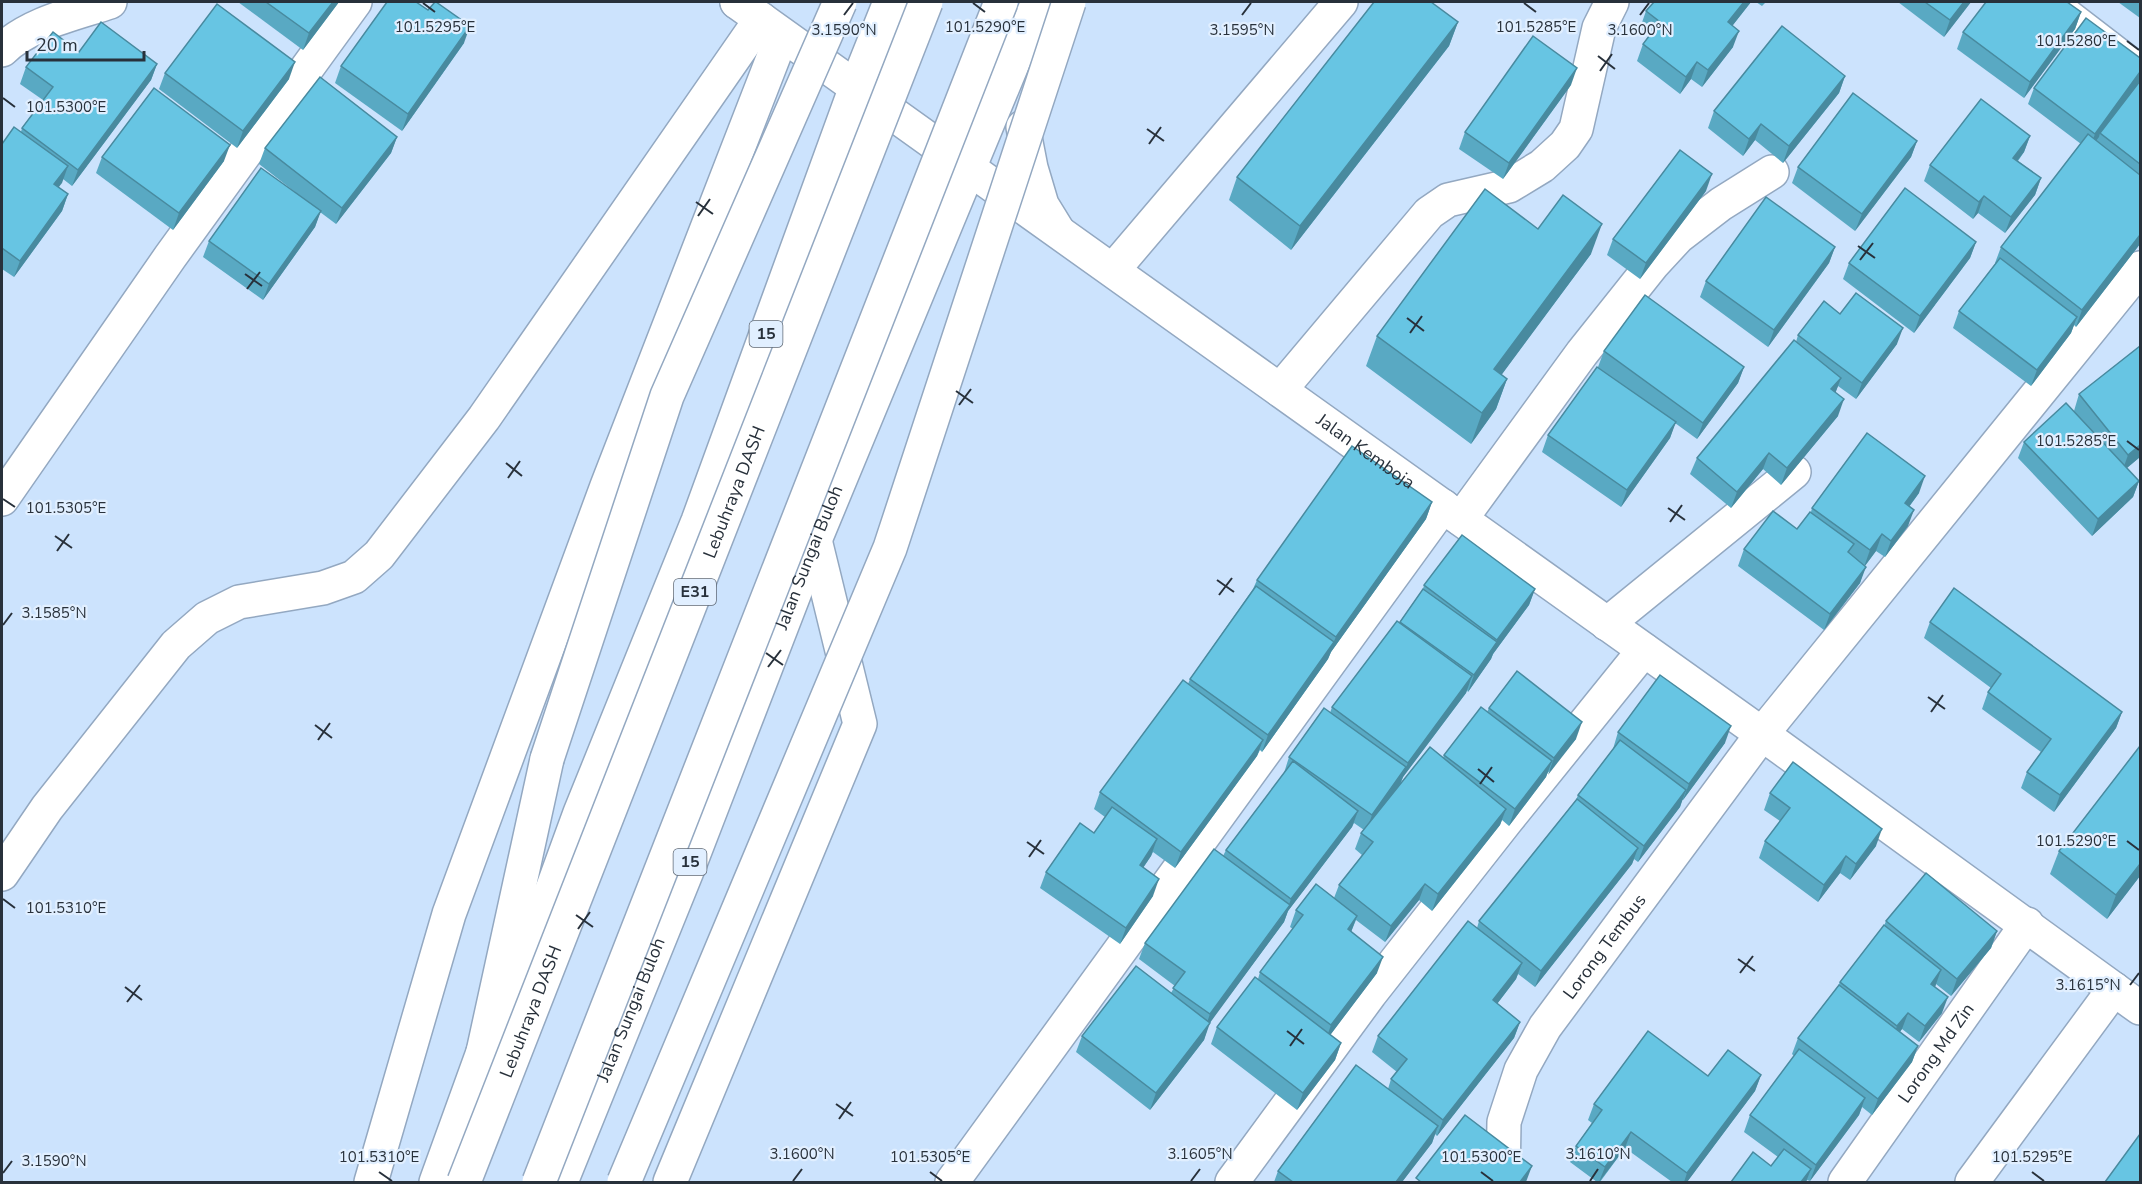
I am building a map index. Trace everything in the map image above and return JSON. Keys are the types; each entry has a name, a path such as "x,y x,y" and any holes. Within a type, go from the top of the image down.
{"main road":[{"path":"2,50 13,39 52,21 111,2"},
{"path":"2,499 170,257 355,2"},
{"path":"483,1052 548,759 667,396 840,2"},
{"name":"15","path":"436,1182 483,1052 553,887 698,521 856,87 890,2"},
{"name":"Lebuhraya DASH","path":"464,1182 926,2"},
{"path":"539,1182 1001,2"},
{"name":"Jalan Sungai Buloh","path":"561,1182 686,872 815,540 1038,2"},
{"path":"624,1182 890,548 1069,2"},
{"path":"1113,270 1341,2"},
{"path":"1280,390 1429,213 1448,200 1509,186 1542,166 1565,145 1576,129 1599,28 1612,2"},
{"path":"2049,2 2140,72"},
{"path":"2,874 47,808 176,645 207,618 239,602 323,588 354,577 378,555 484,418 751,12"},
{"path":"370,1182 449,914 607,486 751,12"},
{"name":"Jalan Kemboja","path":"751,12 2027,924 2140,1008"},
{"path":"1021,47 1019,108 1029,158 1042,205 1058,231"},
{"path":"952,1182 1452,513 1653,264 1678,237 1720,204 1772,172"},
{"name":"Lorong Tembus","path":"1503,1182 1504,1122 1521,1070 1545,1027 1762,734 2136,282"},
{"path":"1607,624 1794,472"},
{"path":"670,1182 860,724 815,540"},
{"path":"1232,1182 1370,994 1506,820 1644,650"},
{"name":"Lorong Md Zin","path":"1845,1182 2027,924"},
{"path":"1972,1182 2114,989"}],"building":[{"path":"266,2 333,2 309,33"},
{"path":"387,2 416,2 428,10 436,2 470,26 408,114 341,66"},
{"path":"1374,2 1431,2 1458,22 1300,226 1237,177"},
{"path":"1654,2 1744,2 1728,22 1739,31 1708,70 1697,62 1686,77 1643,44 1660,22 1646,11"},
{"path":"1925,2 1964,2 1950,20"},
{"path":"1986,2 2067,2 2081,12 2030,82 1963,32"},
{"path":"217,4 295,62 243,131 165,73"},
{"path":"2086,18 2140,58 2140,72 2095,134 2034,88"},
{"path":"101,22 157,64 78,170 22,128 53,87 26,67 53,32 79,52"},
{"path":"1782,26 1845,76 1789,146 1761,124 1749,139 1714,111"},
{"path":"1533,36 1577,68 1509,163 1465,132"},
{"path":"320,77 397,137 342,208 265,148"},
{"path":"2140,81 2140,164 2100,133"},
{"path":"154,88 230,145 179,213 102,157"},
{"path":"1853,93 1917,141 1862,214 1798,167"},
{"path":"1981,99 2030,136 2013,158 2041,178 2011,217 1984,196 1979,202 1930,165"},
{"path":"14,127 68,166 54,184 68,194 20,261 2,248 2,144"},
{"path":"2088,134 2140,175 2140,235 2082,310 2001,247"},
{"path":"1680,150 1712,174 1646,263 1613,239"},
{"path":"261,168 321,211 269,284 209,241"},
{"path":"1905,188 1976,242 1920,316 1849,263"},
{"path":"1485,189 1538,229 1563,195 1602,224 1494,369 1507,379 1482,413 1377,336"},
{"path":"1766,197 1835,247 1774,330 1706,281"},
{"path":"2000,258 2077,317 2037,370 1959,311"},
{"path":"1856,293 1903,328 1862,383 1798,335 1824,301 1840,314"},
{"path":"1645,295 1744,367 1703,423 1604,351"},
{"path":"1794,340 1841,378 1831,389 1844,399 1787,468 1769,453 1737,492 1697,458"},
{"path":"2140,346 2140,445 2128,455 2079,394"},
{"path":"1597,367 1676,422 1627,490 1548,435"},
{"path":"2066,403 2139,481 2098,519 2024,442"},
{"path":"1867,433 1925,476 1905,503 1914,510 1891,541 1882,534 1870,550 1812,508"},
{"path":"1352,446 1432,502 1336,637 1257,580"},
{"path":"1773,511 1797,529 1810,512 1854,544 1848,552 1866,567 1830,614 1744,549"},
{"path":"1462,535 1535,589 1497,640 1424,585"},
{"path":"1256,586 1334,642 1268,735 1190,679"},
{"path":"1954,588 2122,712 2060,795 2027,772 2051,739 1988,692 2001,674 1930,622"},
{"path":"1423,589 1497,642 1474,675 1400,622"},
{"path":"1397,621 1472,676 1408,763 1332,707"},
{"path":"1517,671 1582,722 1554,758 1489,708"},
{"path":"1660,675 1731,726 1689,784 1618,732"},
{"path":"1183,680 1263,740 1181,852 1100,792"},
{"path":"1481,707 1552,761 1515,809 1444,755"},
{"path":"1324,708 1406,767 1372,815 1289,757"},
{"path":"1620,740 1686,790 1644,846 1578,795"},
{"path":"2140,746 2140,864 2116,895 2059,851"},
{"path":"1430,747 1506,809 1438,894 1425,884 1391,926 1339,885 1373,842 1361,833"},
{"path":"1293,761 1358,811 1291,899 1226,850"},
{"path":"1793,762 1882,829 1856,864 1846,856 1824,885 1765,841 1790,808 1770,793"},
{"path":"1577,799 1638,848 1541,971 1479,921"},
{"path":"1112,807 1157,839 1140,865 1159,879 1126,928 1046,872 1080,823 1094,833"},
{"path":"1214,849 1290,905 1210,1014 1173,988 1185,972 1145,943"},
{"path":"1926,873 1997,931 1957,979 1886,921"},
{"path":"1316,884 1357,916 1348,929 1383,957 1331,1025 1260,972 1303,915 1296,910"},
{"path":"1468,921 1522,963 1493,1000 1520,1022 1443,1120 1391,1079 1407,1059 1378,1036"},
{"path":"1884,925 1941,970 1931,984 1948,997 1925,1026 1908,1013 1897,1026 1840,982"},
{"path":"1136,966 1210,1023 1156,1093 1082,1036"},
{"path":"1255,977 1341,1043 1303,1093 1217,1027"},
{"path":"1839,985 1918,1046 1878,1099 1798,1038"},
{"path":"1648,1031 1708,1076 1728,1050 1761,1075 1687,1173 1631,1132 1605,1167 1576,1146 1602,1110 1594,1104"},
{"path":"1799,1049 1865,1098 1816,1165 1750,1115"},
{"path":"1356,1065 1438,1126 1396,1182 1293,1182 1278,1171"},
{"path":"1465,1115 1532,1166 1520,1182 1421,1182 1416,1178"},
{"path":"2140,1134 2140,1182 2105,1182"},
{"path":"1784,1149 1811,1169 1801,1182 1731,1182 1753,1152 1771,1166"}]}
